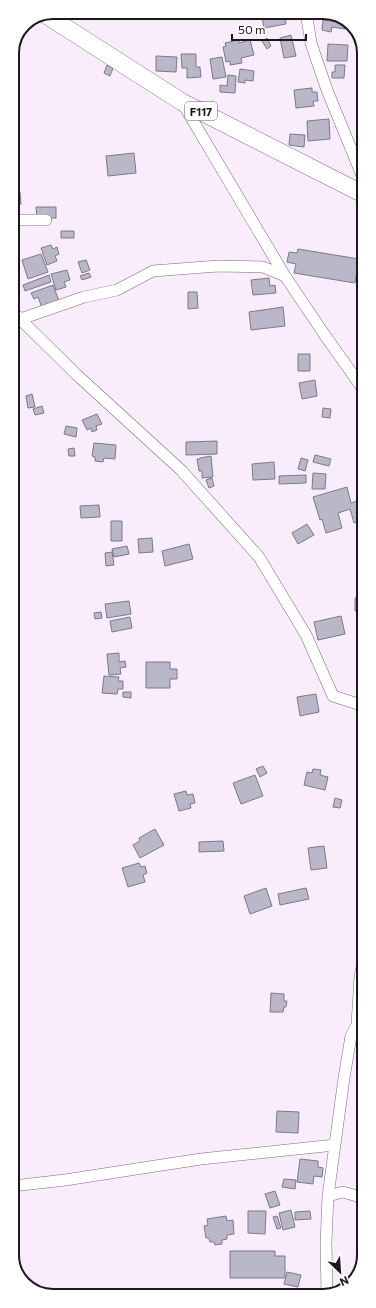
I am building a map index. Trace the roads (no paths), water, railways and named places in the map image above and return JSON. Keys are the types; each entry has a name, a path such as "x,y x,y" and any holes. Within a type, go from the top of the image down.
{"main road":[{"name":"F117","path":"52,19 182,102 357,191"}],"street":[{"path":"307,19 311,43 330,97 357,154"},
{"path":"182,102 285,276 357,381"},
{"path":"19,220 46,220"},
{"path":"19,319 84,297 117,290 153,271 218,266 263,267 285,276"},
{"path":"19,322 181,470 259,557 306,634 333,696 357,704"},
{"path":"327,1288 326,1243 328,1196 351,1036 357,1029"},
{"path":"19,1185 65,1180 201,1159 335,1145"},
{"path":"328,1196 343,1192 357,1196"}]}
